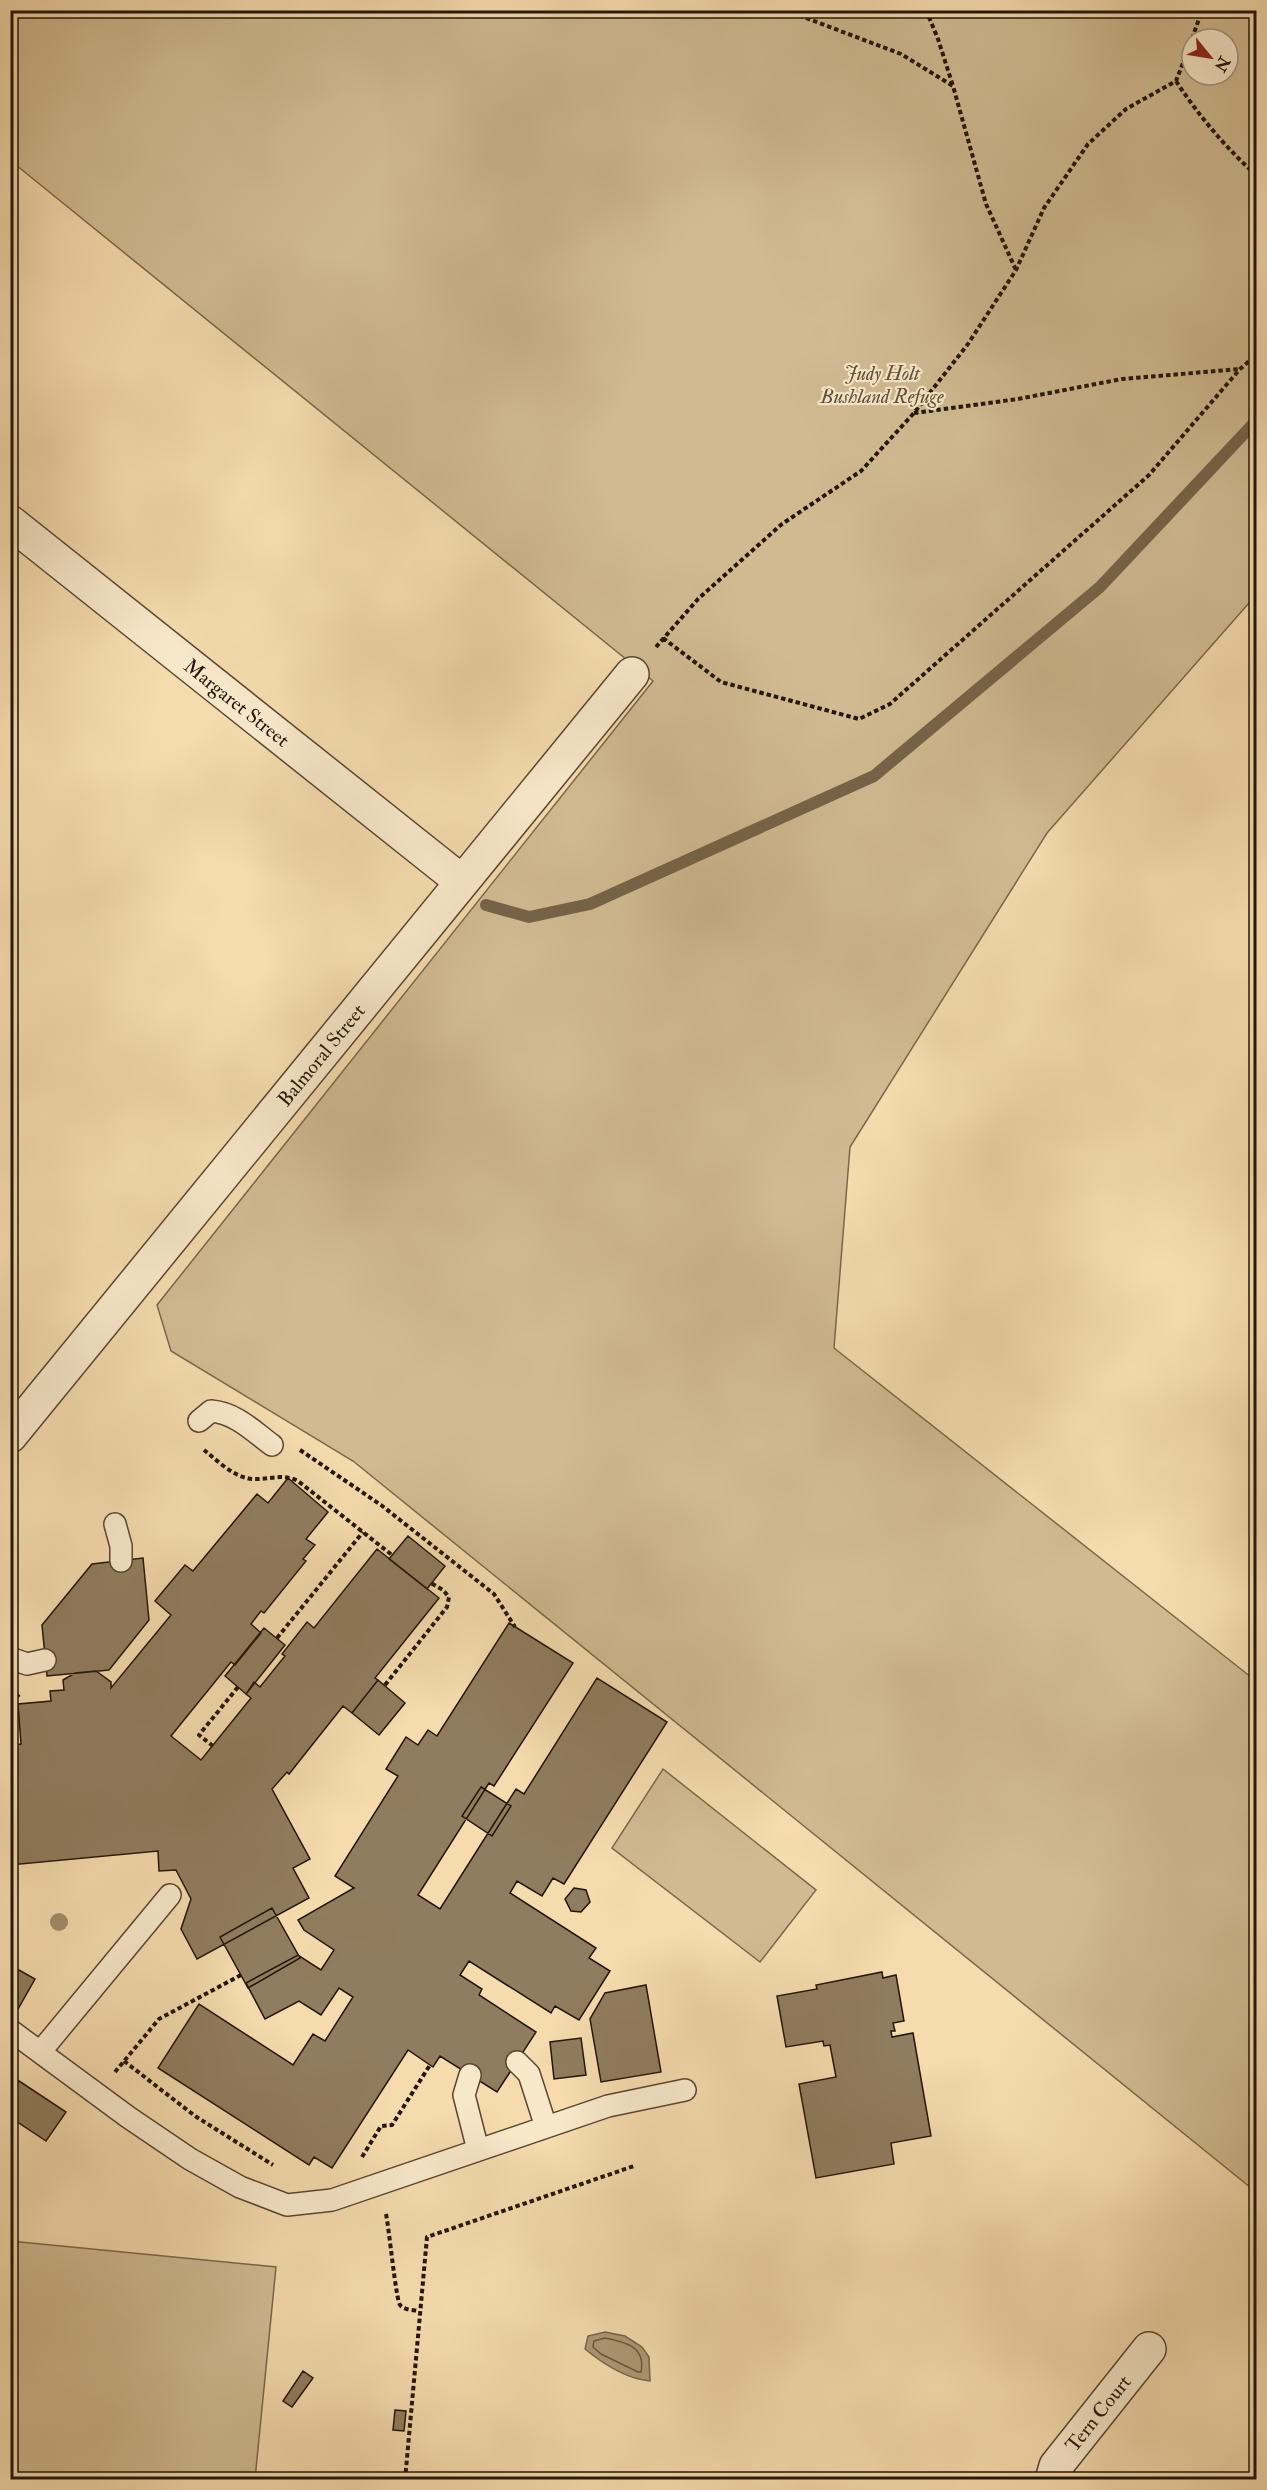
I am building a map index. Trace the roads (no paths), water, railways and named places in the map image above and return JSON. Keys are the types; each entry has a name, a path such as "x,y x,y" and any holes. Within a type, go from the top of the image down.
{"street":[{"name":"Margaret Street","path":"14,532 461,882"},
{"name":"Balmoral Street","path":"10,1436 632,674"},
{"name":"Tern Court","path":"1052,2480 1056,2466 1149,2349"}],"lane":[{"path":"199,1421 211,1411 222,1412 238,1419 272,1445"},
{"path":"115,1524 121,1546 121,1561"},
{"path":"10,1659 27,1664 45,1660"},
{"path":"41,2051 170,1895"},
{"path":"10,2030 190,2159 240,2187 287,2205 332,2200 608,2106 685,2090"},
{"path":"517,2062 530,2074 546,2127"},
{"path":"470,2075 464,2095 478,2150"}],"water":[{"path":"605,2332 625,2336 642,2347 649,2357 650,2381 615,2370 585,2349 588,2336"}],"waterway":[{"path":"486,905 529,917 590,904 874,776 1100,587 1256,421"}],"park label":[{"name":"Judy Holt Bushland Refuge","path":"882,384"}]}
